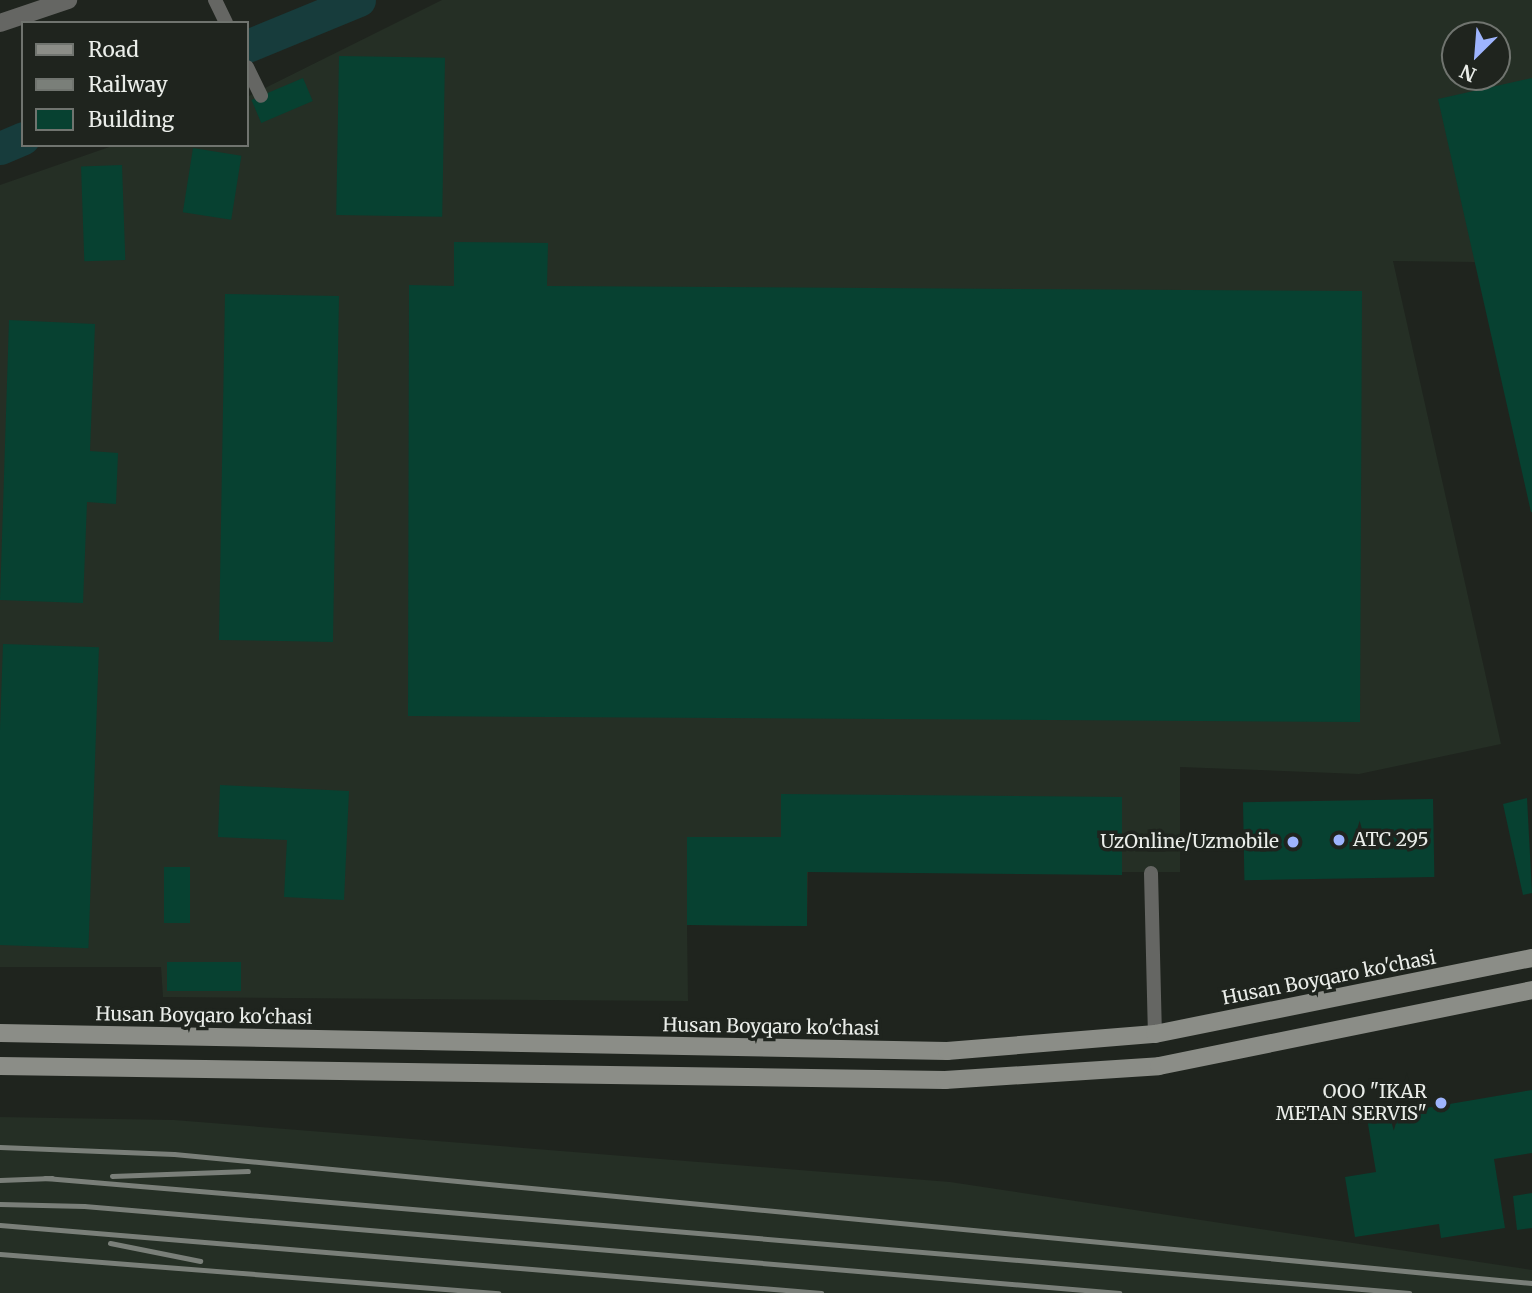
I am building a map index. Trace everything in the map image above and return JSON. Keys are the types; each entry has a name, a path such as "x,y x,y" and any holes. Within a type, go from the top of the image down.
{"main road":[{"name":"Husan Boyqaro ko'chasi","path":"0,1033 947,1051 1156,1034 1532,958"},
{"path":"0,1066 945,1080 1159,1066 1532,990"},
{"path":"1156,1034 1159,1066"}],"street":[{"path":"0,23 68,0"}],"lane":[{"path":"215,0 225,21"},
{"path":"248,69 261,96"},
{"path":"1151,873 1156,1034"}],"shaded area":[{"path":"442,0 1532,0 1532,249 1475,262 1393,261 1501,744 1359,774 1180,767 1180,872 808,872 807,926 687,925 688,1001 163,997 161,967 0,967 0,185 109,147 248,147 248,97"},
{"path":"0,1117 174,1120 950,1182 1532,1270 1532,1293 0,1293"}],"building":[{"path":"339,56 445,58 442,217 336,215"},
{"path":"303,78 313,101 261,123 251,100"},
{"path":"1532,78 1532,512 1438,99 1474,91 1511,91 1511,83"},
{"path":"193,148 241,156 231,220 183,212"},
{"path":"122,165 125,260 84,261 81,166"},
{"path":"454,242 548,243 547,286 1362,291 1360,722 408,716 409,285 454,286"},
{"path":"225,294 339,296 333,642 219,640"},
{"path":"9,320 95,324 90,451 118,453 116,504 87,502 83,603 0,600"},
{"path":"3,644 99,647 88,948 0,945 0,730"},
{"path":"220,785 349,791 344,900 284,897 287,840 218,837"},
{"path":"781,794 1122,797 1122,875 807,872 807,926 687,925 687,837 781,837"},
{"path":"1527,798 1532,893 1523,895 1503,804"},
{"name":"ATC 295","path":"1433,799 1434,877 1244,880 1243,802"},
{"path":"164,867 190,867 190,923 164,923"},
{"path":"167,962 241,962 241,991 167,991"},
{"path":"1532,1090 1532,1153 1494,1159 1505,1228 1441,1238 1439,1224 1355,1237 1345,1177 1376,1172 1367,1118"},
{"path":"1532,1193 1532,1228 1517,1230 1513,1196"}],"waterway":[{"path":"248,46 359,0"},
{"path":"0,148 21,139"}],"railway":[{"path":"0,1147 174,1154 1532,1283"},
{"path":"112,1176 248,1171"},
{"path":"45,1178 1409,1293"},
{"path":"0,1180 52,1178"},
{"path":"0,1204 84,1206 1119,1293"},
{"path":"0,1225 821,1293"},
{"path":"110,1243 200,1261"},
{"path":"0,1254 498,1293"}],"place":[{"name":"ATC 295","path":"1339,840"},
{"name":"UzOnline/Uzmobile","path":"1293,842"},
{"name":"OOO \"IKAR METAN SERVIS\"","path":"1441,1103"}]}
